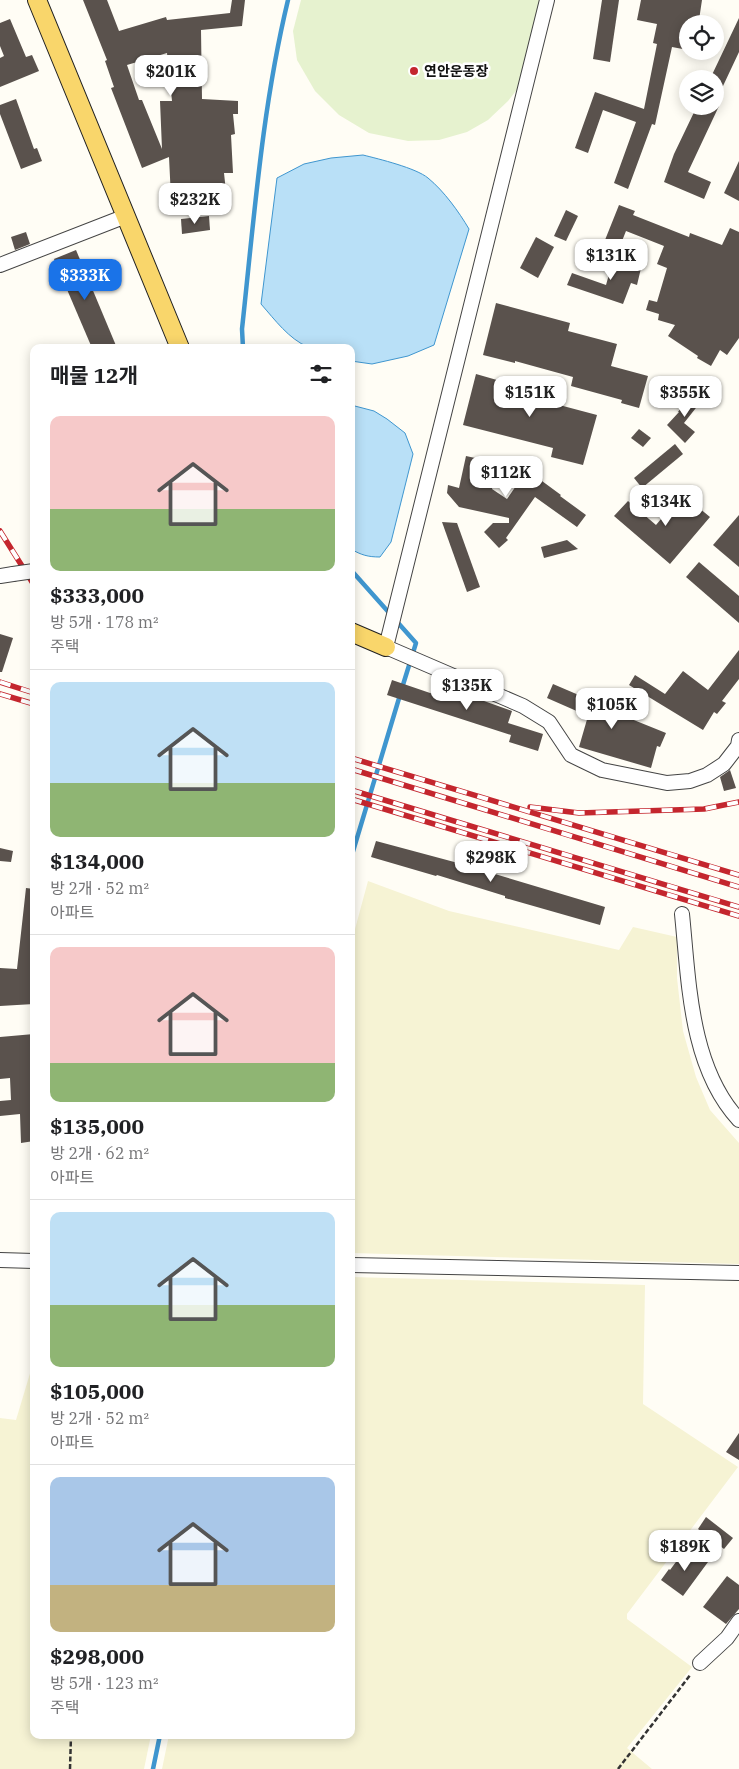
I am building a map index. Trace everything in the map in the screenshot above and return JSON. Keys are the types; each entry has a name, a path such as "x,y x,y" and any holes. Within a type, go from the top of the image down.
{"main road":[{"path":"37,0 178,344"},
{"path":"355,634 386,646"}],"street":[{"path":"547,0 386,646 523,706 550,722 571,755 602,770 666,783 690,781 707,775 724,764 738,746 739,740"},
{"path":"0,265 126,216"},
{"path":"6,575 30,572"},
{"path":"682,914 693,1018 710,1077 729,1109 739,1120"},
{"path":"0,1260 30,1261"},
{"path":"355,1265 739,1273"},
{"path":"700,1663 727,1638 739,1621"}],"path":[{"path":"618,1769 700,1663"},
{"path":"70,1769 71,1739"}],"shaded area":[{"path":"368,881 449,911 619,950 633,927 677,937 677,978 683,1031 696,1077 710,1110 739,1143 739,1264 355,1253 355,929"},
{"path":"355,1277 645,1285 643,1404 738,1467 627,1614 627,1619 692,1667 627,1748 652,1769 162,1769 168,1739 355,1739"},
{"path":"30,1373 30,1739 150,1739 144,1769 0,1769 0,1418 16,1420"}],"green space":[{"name":"연안운동장","path":"301,0 540,0 523,82 508,101 488,120 467,132 439,140 408,141 369,133 339,115 315,91 297,60 293,31"}],"water":[{"path":"363,155 406,167 422,174 440,189 469,229 434,345 408,356 372,364 355,362 355,344 301,344 261,304 277,178 304,164 331,158"},
{"path":"355,406 374,411 405,433 413,454 391,542 380,557 355,551"}],"building":[{"path":"83,0 107,0 119,31 166,17 167,20 230,13 232,0 245,0 242,26 201,30 202,99 238,101 238,114 233,114 235,134 231,135 233,173 224,173 227,201 171,198 169,157 142,168 111,88 114,87 105,61 107,60","holes":["167,53 172,101 160,101 162,149 142,100 139,100 127,65"]},
{"path":"602,0 619,0 610,62 593,59"},
{"path":"641,0 702,0 700,15 679,15 679,48 672,47 655,125 652,124 628,189 614,183 636,122 603,110 588,153 575,148 595,92 644,109 657,44 653,43 657,24 637,20"},
{"path":"739,18 739,52 724,84 724,70 714,70 719,60 724,60 724,50"},
{"path":"10,19 26,57 32,55 39,71 0,87 0,58 4,56 0,46 0,23"},
{"path":"16,99 34,149 37,148 42,161 21,169 0,114 0,105"},
{"path":"693,115 715,115 688,172 711,182 704,199 664,182 674,154"},
{"path":"739,161 739,201 724,193"},
{"path":"619,205 635,211 633,215 689,237 690,233 722,245 730,228 739,232 739,338 727,355 720,350 711,366 668,336 675,325 658,320 659,314 646,310 649,300 657,302 667,268 657,264 664,246 626,231 618,251 603,245"},
{"path":"566,210 578,216 566,241 554,236"},
{"path":"209,216 210,230 182,234 181,219"},
{"path":"26,232 30,244 15,250 11,237"},
{"path":"536,237 554,247 538,278 520,268"},
{"path":"76,250 115,344 90,344 54,259"},
{"path":"614,257 642,264 637,285 631,283 623,304 567,285 572,273 606,285"},
{"path":"496,303 570,323 568,331 617,344 611,366 648,376 639,408 621,403 622,400 571,386 573,377 515,361 515,363 483,355"},
{"path":"476,374 550,395 548,402 597,415 583,465 551,457 553,448 463,425"},
{"path":"693,392 703,399 684,423 695,432 685,443 667,425"},
{"path":"639,429 651,438 643,447 631,438"},
{"path":"675,444 683,454 642,488 634,478"},
{"path":"466,456 498,463 492,489 507,499 527,470 586,515 577,527 535,497 506,538 508,540 499,548 484,532 493,523 509,523 509,518 459,507 447,493 448,485 459,488"},
{"path":"682,494 710,517 670,564 614,516 628,501 656,525"},
{"path":"739,515 739,567 713,545"},
{"path":"442,522 457,523 480,587 467,592"},
{"path":"567,540 578,549 544,558 541,547"},
{"path":"699,562 739,596 739,623 686,577"},
{"path":"0,634 13,638 2,672 0,672"},
{"path":"739,650 739,679 722,701 726,703 717,714 714,712 703,730 629,685 635,675 665,694 683,671 708,690"},
{"path":"392,680 433,694 437,681 457,688 456,691 512,711 508,723 543,734 538,751 509,742 511,735 387,695"},
{"path":"553,684 609,708 609,710 666,733 660,747 657,746 651,768 579,747 588,716 547,698"},
{"path":"730,770 736,788 724,791 720,777"},
{"path":"376,841 458,863 605,907 600,925 505,898 505,896 437,875 371,857"},
{"path":"0,848 13,851 11,862 0,861"},
{"path":"26,888 30,888 30,1004 0,1006 0,968 17,969"},
{"path":"30,1034 30,1142 21,1143 20,1114 0,1116 0,1101 11,1100 10,1078 0,1079 0,1037"},
{"path":"739,1433 739,1460 726,1452"},
{"path":"706,1517 733,1538 724,1549 698,1529"},
{"path":"687,1547 708,1562 683,1596 661,1580"},
{"path":"727,1576 739,1585 739,1609 726,1624 703,1607"}],"waterway":[{"path":"243,344 242,329 265,123 288,0"},
{"path":"355,574 416,643 402,688"},
{"path":"355,845 400,695"},
{"path":"153,1769 159,1739"}],"railway":[{"path":"0,531 30,579"},
{"path":"0,682 30,692"},
{"path":"0,694 30,703"},
{"path":"355,759 739,875"},
{"path":"355,770 739,887"},
{"path":"355,791 739,907"},
{"path":"355,800 739,916"},
{"path":"530,807 579,813 704,809 739,802"}],"place":[{"name":"연안운동장","path":"414,71"}]}
